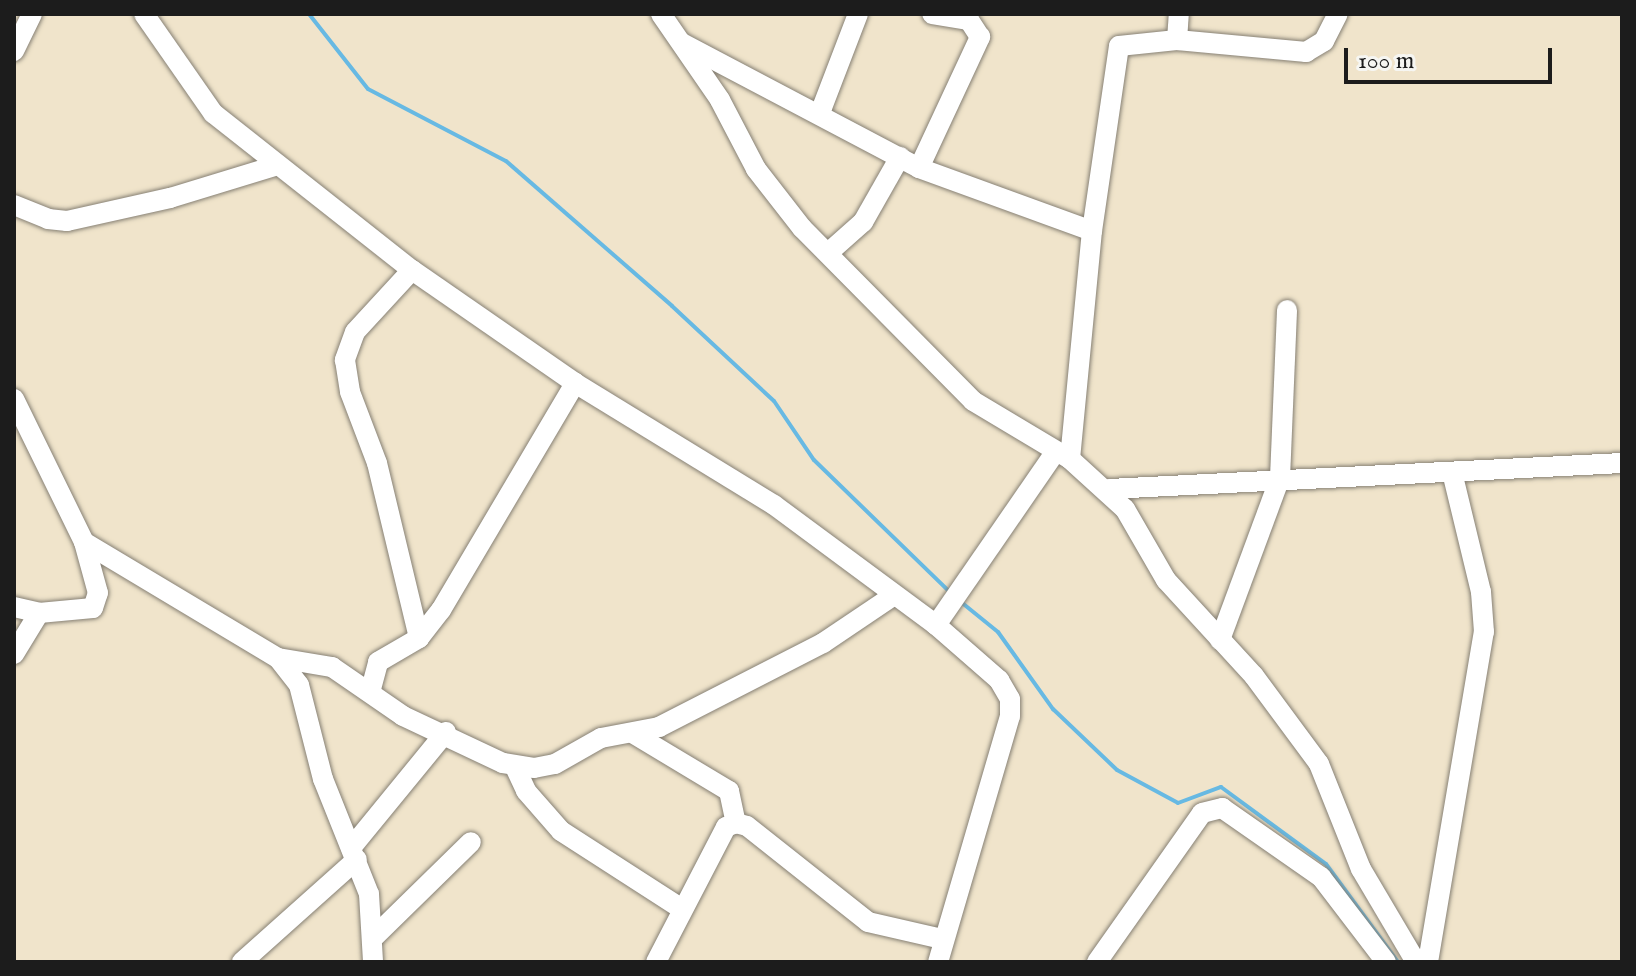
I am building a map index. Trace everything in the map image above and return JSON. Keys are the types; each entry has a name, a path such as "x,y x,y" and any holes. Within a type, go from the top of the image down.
{"street":[{"path":"14,51 32,14"},
{"path":"144,14 213,113 412,270 575,383 774,505 936,625 999,680 1010,699 1010,716 942,939 938,962"},
{"path":"661,14 773,194 828,253 973,401 1063,455 1109,489 1166,580 1262,686 1319,764 1381,905 1416,962"},
{"path":"820,113 858,14"},
{"path":"919,168 980,37 969,20 932,14"},
{"path":"1177,40 1179,14"},
{"path":"936,625 1063,455 1119,46 1177,40 1306,52 1324,41 1338,14"},
{"path":"681,42 919,168 1092,231"},
{"path":"828,253 863,222 900,157"},
{"path":"14,205 48,219 67,221 170,198 278,165"},
{"path":"412,270 355,332 345,360 350,392 377,463 419,638"},
{"path":"1220,640 1280,478 1287,310"},
{"path":"371,689 378,662 419,638 441,610 575,383"},
{"path":"14,399 84,542 98,593 93,608 39,613 14,607"},
{"path":"1109,489 1622,463"},
{"path":"1428,962 1484,632 1481,592 1452,472"},
{"path":"84,542 278,658 299,685 323,779 354,854 375,936 373,962"},
{"path":"278,658 332,667 371,689 403,716 446,732 515,767 555,764 601,738 659,727 786,663 893,596"},
{"path":"14,654 39,613"},
{"path":"242,962 354,854 446,732"},
{"path":"634,734 729,791 736,823"},
{"path":"515,767 526,791 561,831 682,909"},
{"path":"1097,962 1202,813 1215,808 1228,809 1321,877 1386,962"},
{"path":"656,962 671,940 682,909 726,827 736,823 747,826 868,922 942,939"},
{"path":"375,936 471,842"},
{"path":"1358,923 1381,905"}],"waterway":[{"path":"309,14 368,89 506,161 672,306 774,401 814,460 951,593"},
{"path":"961,602 998,632 1053,709 1117,770 1178,803 1221,787 1326,864 1398,962"}]}
